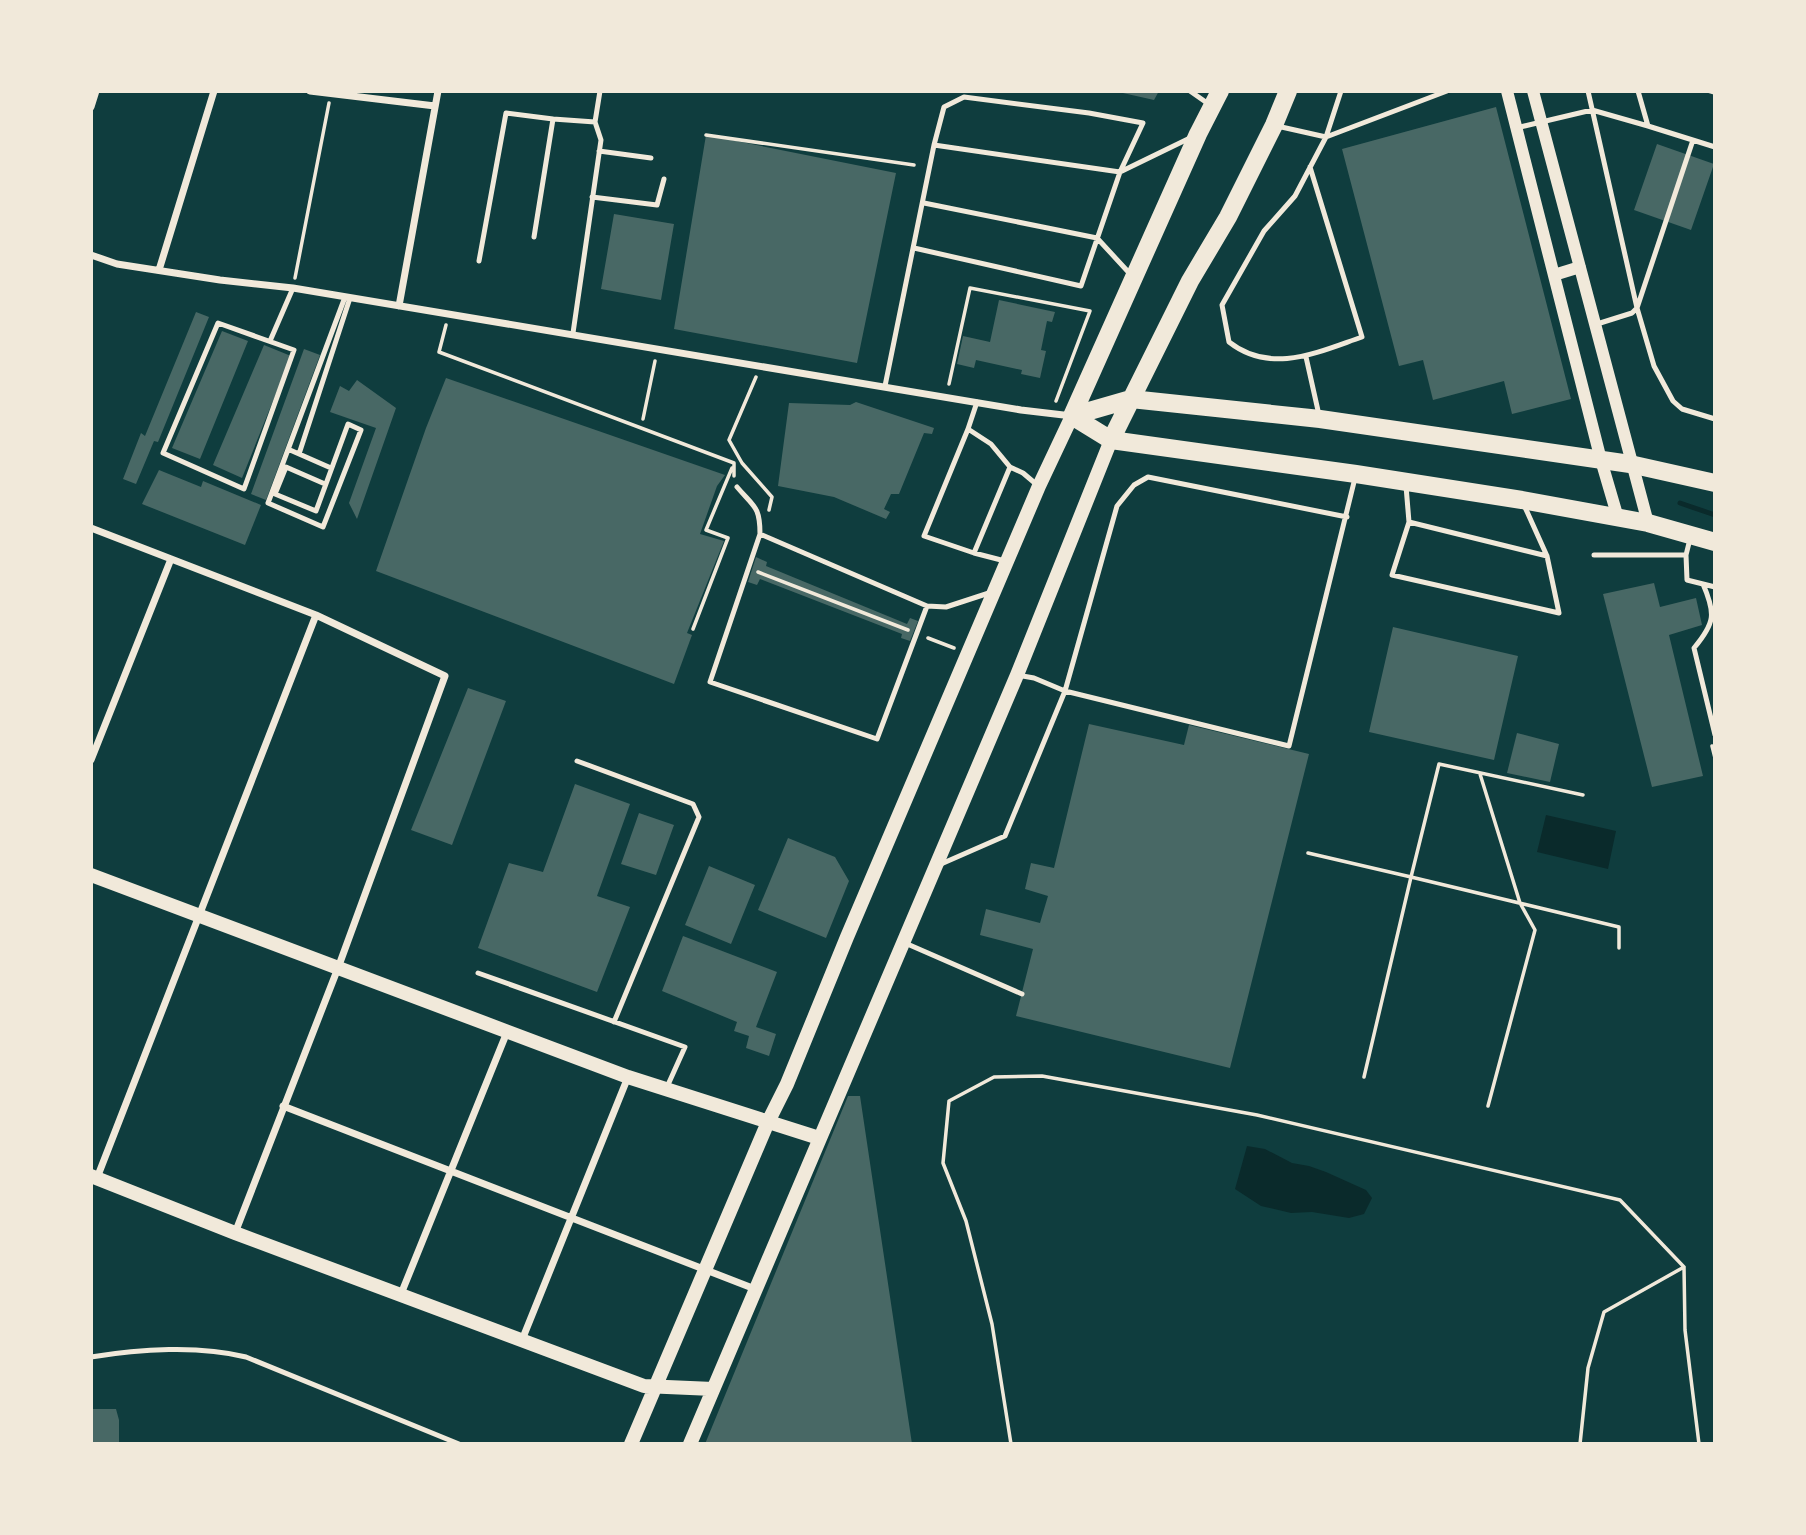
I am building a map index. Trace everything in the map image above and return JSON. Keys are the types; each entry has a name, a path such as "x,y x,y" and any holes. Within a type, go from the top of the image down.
{"main road":[{"path":"690,1444 1017,674 1111,440 1190,281 1228,218 1275,125 1288,91"},
{"path":"631,1444 768,1122 792,1072 1039,486 1198,134 1217,99"},
{"path":"1072,416 1131,399 1320,419 1630,464 1715,483"},
{"path":"1072,416 1111,440 1522,500 1647,523 1715,542"},
{"path":"91,875 628,1077 819,1138"},
{"path":"94,1177 235,1233 644,1386 713,1389"}],"street":[{"path":"91,107 96,91"},
{"path":"159,270 214,91"},
{"path":"310,91 435,106"},
{"path":"399,306 438,91"},
{"path":"1507,91 1618,518"},
{"path":"1533,91 1597,324 1630,464 1647,523"},
{"path":"91,255 117,264 293,288 1072,416"},
{"path":"1554,275 1580,267"},
{"path":"91,528 316,615 445,676 338,968 235,1233"},
{"path":"91,760 171,559"},
{"path":"94,1177 316,615"},
{"path":"401,1294 507,1032"},
{"path":"522,1340 628,1077"},
{"path":"284,1106 755,1289"}],"lane":[{"path":"573,333 601,140 595,122 600,91"},
{"path":"1190,91 1217,99"},
{"path":"1310,167 1362,337 1306,356 1273,359 1244,354 1229,342 1222,306 1264,231 1295,196 1310,167 1326,137 1340,91"},
{"path":"1275,125 1326,137 1447,91"},
{"path":"1588,91 1637,308 1654,366 1673,401 1682,409 1715,419"},
{"path":"1638,91 1648,126"},
{"path":"885,386 934,145 944,107 964,97 1089,113 1143,123 1120,172 1082,286 914,248"},
{"path":"1516,128 1592,110 1715,147"},
{"path":"479,261 506,113 595,122"},
{"path":"534,237 553,119"},
{"path":"934,145 1120,172 1198,134"},
{"path":"1597,324 1632,313 1637,308 1693,140"},
{"path":"599,151 651,159"},
{"path":"592,197 657,205 664,179"},
{"path":"923,203 1097,238 1134,278"},
{"path":"270,341 293,288"},
{"path":"326,484 286,467 275,494 316,511 326,484 331,468 348,424 361,430 323,527 268,503 347,298"},
{"path":"299,454 347,298"},
{"path":"218,323 270,341 294,350 244,489 163,453 218,323"},
{"path":"1306,356 1320,419"},
{"path":"977,402 924,536 1007,562"},
{"path":"968,429 991,444 1010,467 1023,473 1039,486"},
{"path":"289,450 331,468"},
{"path":"974,553 1010,467"},
{"path":"1017,674 1065,691 1289,746 1356,474"},
{"path":"934,867 1004,836 1065,691 1117,506 1134,485 1148,477 1347,517"},
{"path":"1406,483 1409,522 1392,575 1559,613 1548,556 1522,500"},
{"path":"737,487 755,506 760,516 760,534 710,682 877,739 927,606"},
{"path":"1409,522 1548,556"},
{"path":"760,534 927,606 946,607 995,591"},
{"path":"1691,534 1686,555 1687,580 1715,587"},
{"path":"1594,555 1686,555"},
{"path":"1703,584 1712,612 1712,623 1694,648 1715,734"},
{"path":"577,761 692,804 699,817 614,1021"},
{"path":"902,942 1022,994"},
{"path":"478,973 685,1047 666,1090"},
{"path":"91,1357 121,1352 227,1352 246,1357 459,1444"}],"path":[{"path":"1708,91 1715,93"},
{"path":"293,288 331,94"},
{"path":"706,135 914,164"},
{"path":"946,397 970,288 1090,311 1052,413"},
{"path":"449,315 439,352 734,463"},
{"path":"643,419 657,349"},
{"path":"742,463 729,440 761,366"},
{"path":"734,463 733,475 743,481"},
{"path":"693,629 728,538 706,530 734,463"},
{"path":"752,486 772,497"},
{"path":"1712,746 1715,758"},
{"path":"1364,1077 1439,764 1583,795"},
{"path":"1480,773 1520,903 1535,930 1488,1106"},
{"path":"1308,853 1619,928 1619,948"},
{"path":"1011,1444 992,1324 966,1221 943,1163 949,1101 994,1077 1042,1076 1257,1115 1620,1200 1684,1267 1685,1331 1699,1444"},
{"path":"1580,1444 1588,1368 1604,1312 1684,1267"}],"water":[{"path":"1546,815 1616,831 1608,869 1537,852"},
{"path":"1247,1146 1265,1149 1292,1163 1326,1172 1366,1190 1372,1198 1364,1214 1349,1218 1312,1212 1291,1213 1261,1206 1235,1189"}],"building":[{"path":"1114,91 1159,91 1154,100"},
{"path":"1496,107 1571,399 1512,414 1504,381 1433,400 1423,360 1399,366 1342,149"},
{"path":"706,135 896,173 857,363 674,329"},
{"path":"1657,144 1714,164 1691,230 1634,210"},
{"path":"614,214 674,224 661,300 601,289"},
{"path":"999,300 1055,312 1052,322 1047,321 1041,350 1046,351 1040,378 1021,374 1022,370 976,360 974,368 957,364 963,336 990,342"},
{"path":"196,312 209,317 158,442 154,441 136,484 123,479 141,433 145,436"},
{"path":"222,331 248,341 200,459 172,448"},
{"path":"264,345 291,356 242,478 213,465"},
{"path":"304,349 320,355 266,500 251,494"},
{"path":"446,378 725,475 717,486 700,534 724,541 687,633 692,635 674,684 376,571"},
{"path":"357,380 396,408 357,519 349,503 376,428 330,412 340,386 349,391"},
{"path":"856,402 934,428 932,434 924,433 899,494 891,494 884,509 890,512 886,519 834,497 778,486 789,403 850,405"},
{"path":"159,470 201,487 203,481 261,505 245,545 142,504"},
{"path":"756,557 767,562 766,566 907,624 910,618 918,621 910,641 901,638 902,634 760,579 757,585 748,582"},
{"path":"1654,583 1660,607 1696,598 1702,625 1669,635 1703,776 1652,787 1603,594"},
{"path":"1393,627 1518,656 1494,760 1369,732"},
{"path":"468,688 506,701 452,845 411,830"},
{"path":"1089,724 1184,745 1189,725 1309,754 1230,1068 1016,1016 1033,949 980,935 986,909 1040,923 1048,896 1025,889 1031,863 1054,868"},
{"path":"1517,733 1559,744 1550,782 1507,773"},
{"path":"575,784 630,804 597,896 630,907 597,992 478,948 509,863 543,872"},
{"path":"639,813 674,825 656,875 621,864"},
{"path":"788,838 835,857 849,881 826,938 758,910"},
{"path":"709,866 755,885 731,944 685,925"},
{"path":"683,936 777,972 756,1027 776,1034 769,1056 746,1048 749,1036 734,1031 737,1022 662,991"},
{"path":"848,1096 860,1096 912,1444 705,1444"},
{"path":"91,1409 116,1409 119,1444 91,1444"}],"waterway":[{"path":"1680,503 1715,515"}]}
